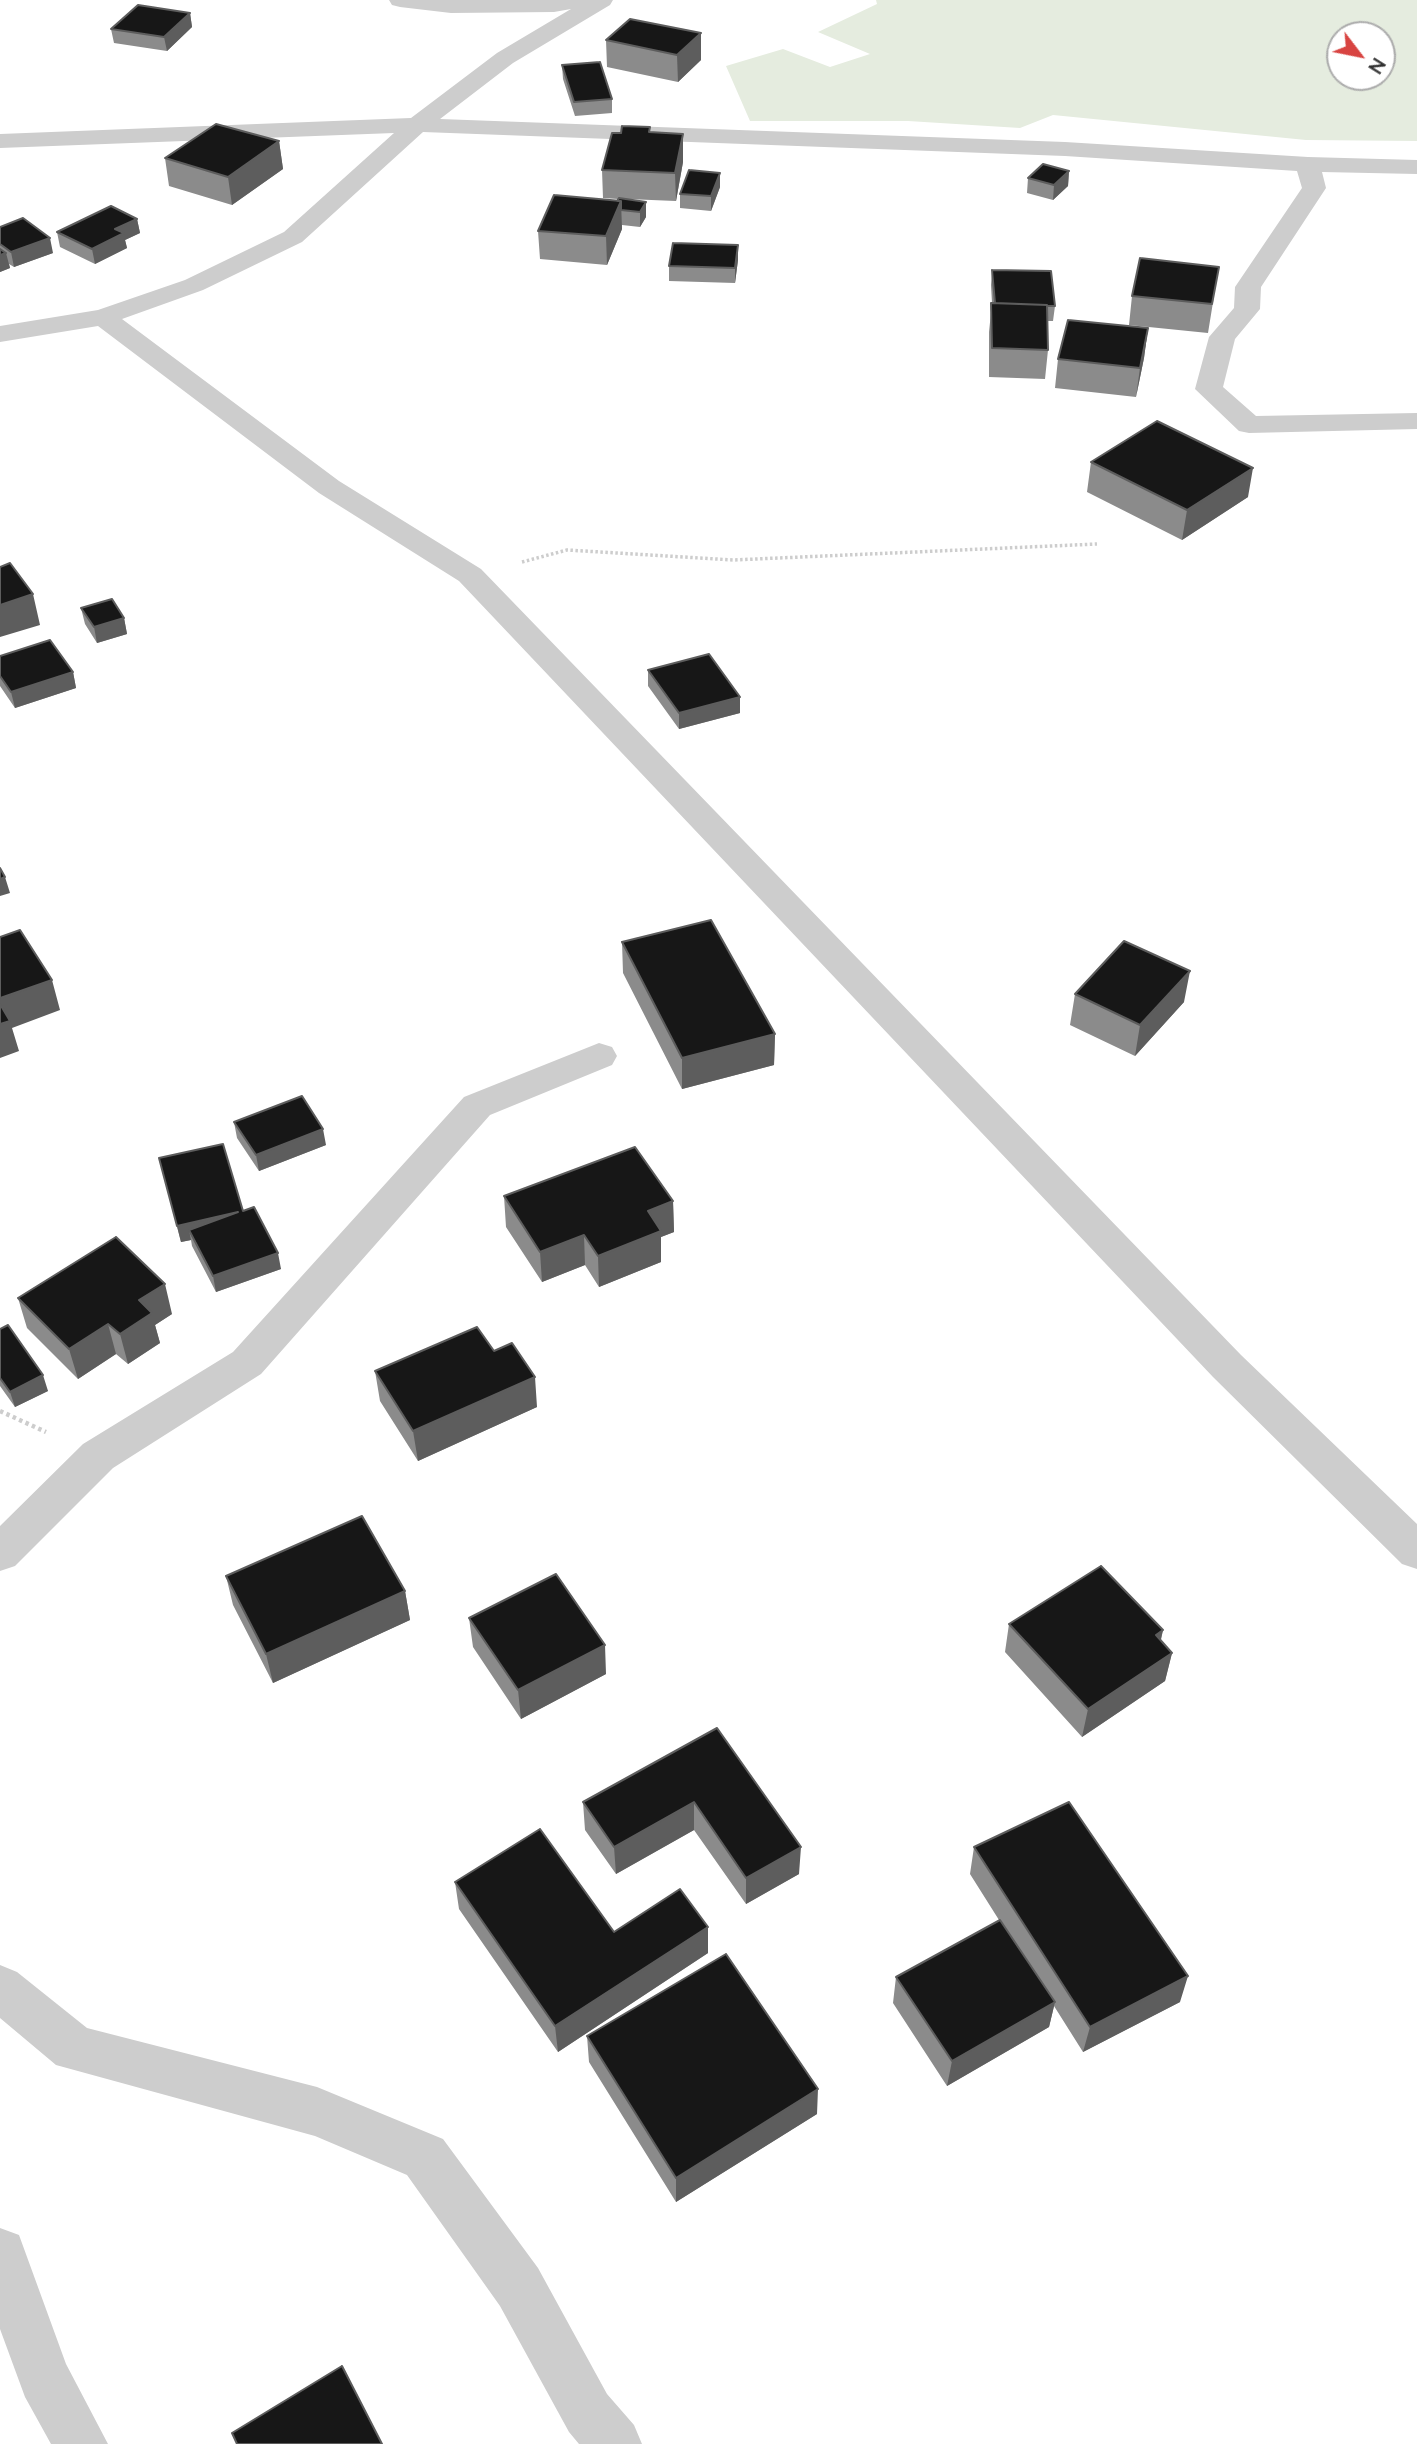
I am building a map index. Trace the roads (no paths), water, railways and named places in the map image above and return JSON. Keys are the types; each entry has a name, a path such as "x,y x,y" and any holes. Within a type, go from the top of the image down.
{"street":[{"path":"400,0 451,6 554,5 586,0"},
{"path":"0,334 103,317 194,285 293,237 416,125 505,58 602,0"},
{"path":"0,141 416,125 1065,149 1417,167"},
{"path":"1308,163 1314,188 1248,287 1247,309 1222,337 1209,389 1249,425 1417,421"},
{"path":"103,317 328,486 471,575 1227,1366 1417,1551"},
{"path":"0,1553 98,1456 247,1363 477,1107 599,1056"},
{"path":"0,1988 74,2048 317,2112 425,2158 519,2287 588,2413 615,2444"},
{"path":"0,2254 44,2378 81,2444"}]}
